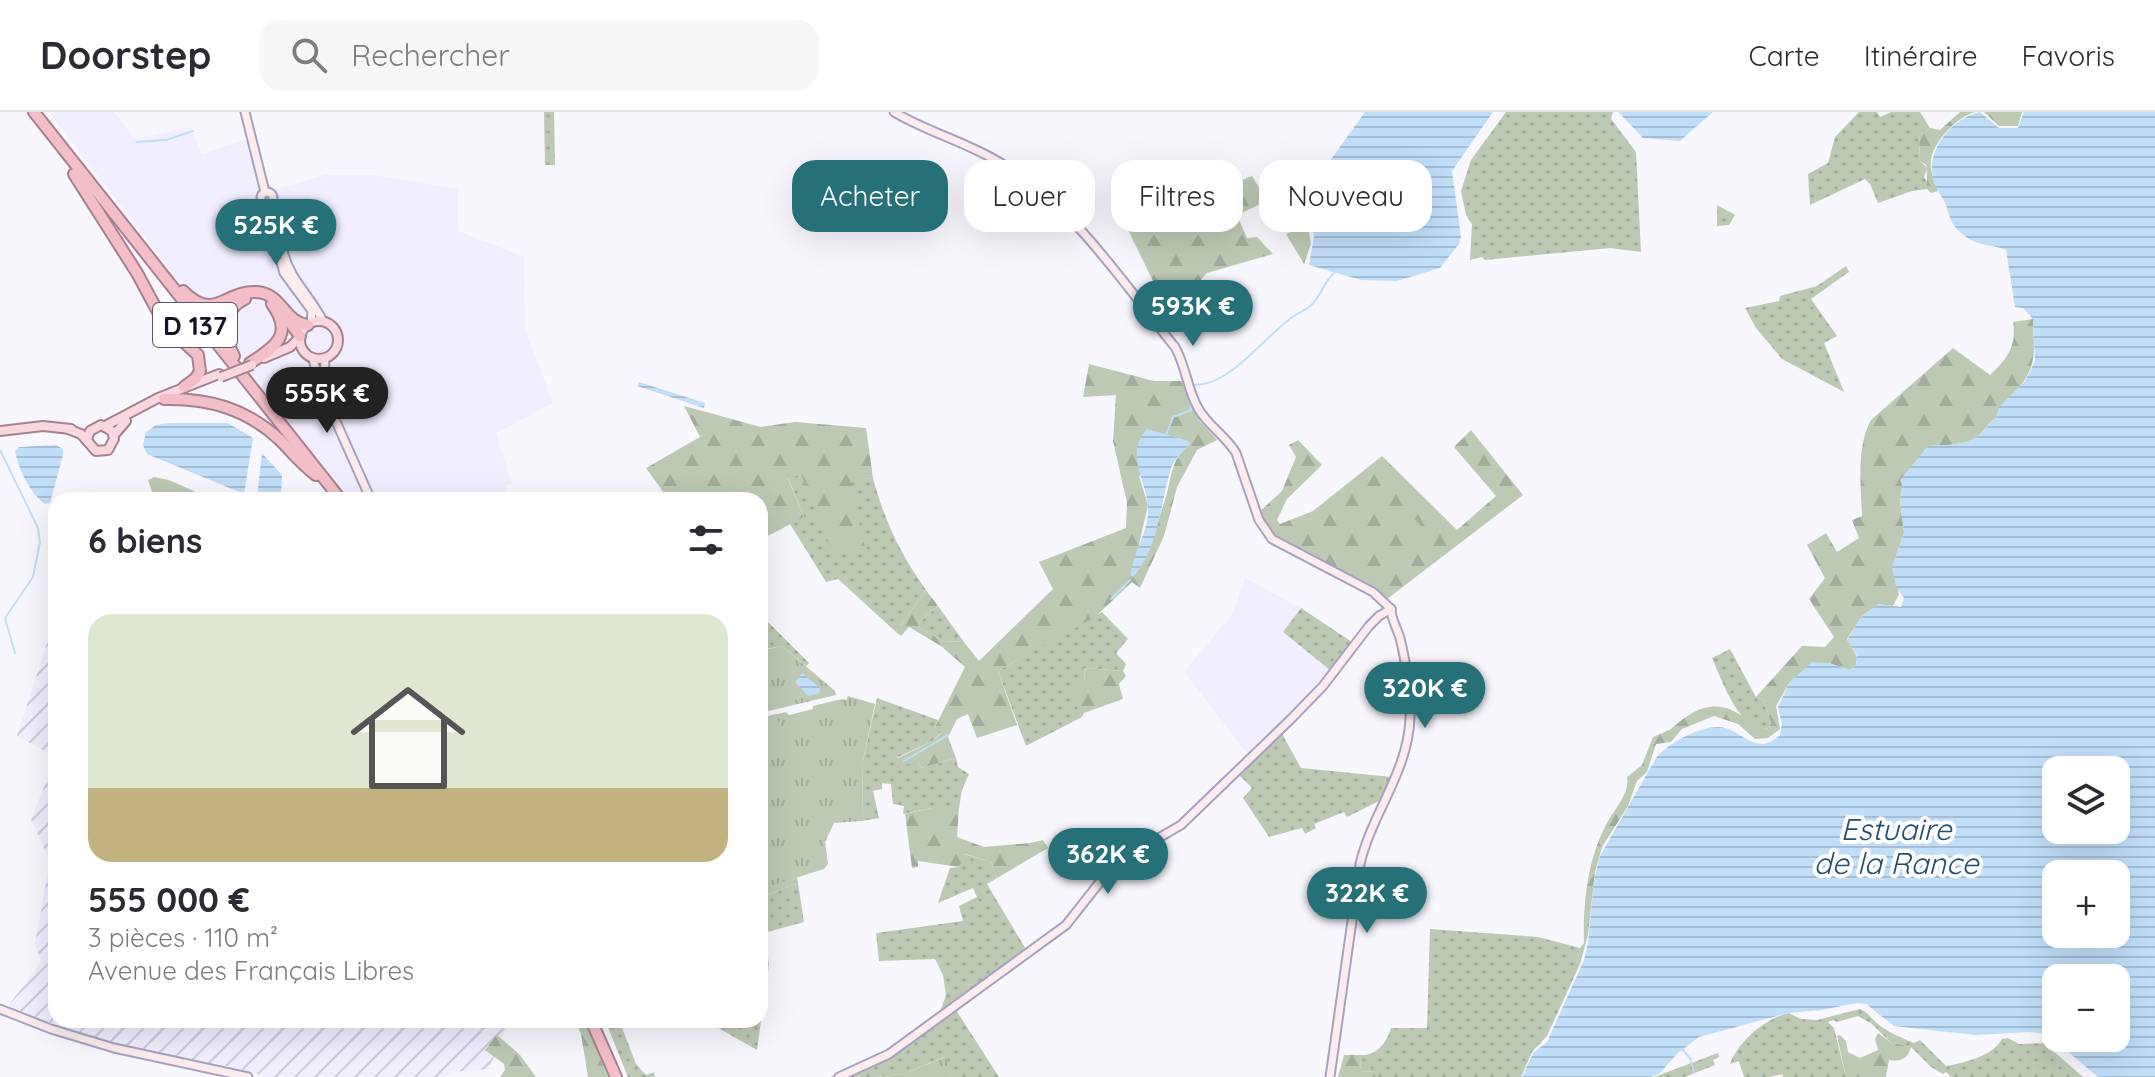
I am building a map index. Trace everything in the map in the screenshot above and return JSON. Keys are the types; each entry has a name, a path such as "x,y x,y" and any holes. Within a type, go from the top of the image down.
{"highway":[{"name":"D 137","path":"26,112 328,492"},
{"name":"D 137","path":"34,112 335,492"},
{"path":"74,174 158,312 173,332 198,355 200,371 184,387"},
{"path":"135,240 200,305 214,306 249,292 262,293 276,300 295,322 309,324"},
{"path":"267,404 233,355 226,339 225,328 232,309 238,302 255,297 270,302 300,336"},
{"path":"251,364 271,350 280,338 281,321 270,302"},
{"path":"164,399 200,401 238,410 262,424 305,468 316,475"},
{"path":"595,1028 616,1077"},
{"path":"601,1028 622,1077"}],"main road":[{"path":"68,429 87,439 93,450 105,451 111,447 119,426 129,419 164,399 290,347 309,324 323,321 333,326 339,338 337,348 325,359 313,359 303,351 300,336"},
{"path":"251,364 303,351"},
{"path":"0,431 43,426 68,429 105,426 158,398 220,376"},
{"path":"105,426 114,435"},
{"path":"87,439 93,428"}],"street":[{"path":"245,112 265,192 273,195 268,204 290,274 311,299 323,321"},
{"path":"894,112 1001,163 1071,219 1175,347 1199,410 1229,442 1259,520 1272,539 1373,592 1392,613 1401,647 1410,721 1401,766 1368,838 1360,864 1330,1077"},
{"path":"280,247 284,273 312,311 309,324"},
{"path":"313,359 321,388 368,492"},
{"path":"325,359 324,378 329,402"},
{"path":"839,1077 889,1054 1066,925 1113,867 1181,825 1323,686 1379,616 1392,613"},
{"path":"0,1009 48,1028"},
{"path":"48,1028 114,1048 248,1077"}],"shaded area":[{"path":"49,112 114,112 135,139 190,127 202,154 257,136 271,190 326,175 373,175 458,189 458,231 524,257 525,329 553,403 496,433 512,483 505,486 506,492 340,492"},
{"path":"1245,578 1301,608 1283,632 1330,670 1316,689 1249,756 1184,672 1233,613"},
{"path":"48,640 48,753 17,736"},
{"path":"48,777 48,857 31,819"},
{"path":"48,873 48,1022 8,1006 41,962 35,943"},
{"path":"64,1028 507,1028 489,1069 454,1072 443,1077 268,1077 151,1053"}],"green space":[{"path":"544,112 554,112 555,165 545,165"},
{"path":"1506,112 1613,112 1611,119 1636,152 1641,252 1610,248 1470,260 1472,224 1466,215 1461,191 1471,160"},
{"path":"1859,112 1877,112 1880,117 1891,112 1920,112 1930,128 1919,134 1920,161 1927,168 1924,177 1927,189 1878,203 1865,179 1810,205 1808,174 1828,163 1835,137"},
{"path":"1960,112 1975,112 1954,124 1933,152 1932,175 1938,191 1931,193 1927,189 1926,165 1920,161 1919,134 1930,128 1940,130"},
{"path":"1984,112 2022,112 2018,126 1999,126"},
{"path":"1252,176 1259,188 1259,205 1243,212 1243,180"},
{"path":"1717,205 1735,215 1729,225 1717,226"},
{"path":"1243,229 1247,238 1257,237 1273,254 1207,273 1198,283 1160,295 1129,232 1243,232"},
{"path":"1309,232 1311,244 1304,264 1286,234"},
{"path":"1846,266 1849,272 1811,299 1837,336 1824,343 1844,392 1782,359 1756,328 1745,308 1779,301 1780,296 1817,286"},
{"path":"2033,319 2031,367 1996,418 1967,442 1928,446 1903,483 1900,501 1904,533 1892,567 1899,594 1893,606 1879,604 1862,616 1847,639 1857,657 1856,665 1850,670 1829,663 1812,663 1789,683 1776,706 1780,729 1768,738 1755,739 1738,724 1714,716 1682,729 1671,742 1656,744 1647,772 1637,781 1628,806 1602,847 1595,872 1588,935 1580,964 1577,963 1584,943 1585,898 1594,854 1623,796 1627,777 1642,765 1653,737 1671,729 1694,712 1710,707 1729,709 1756,726 1769,728 1771,723 1764,700 1756,697 1802,646 1825,647 1834,637 1809,599 1825,578 1807,545 1826,533 1837,552 1859,538 1852,520 1862,516 1861,454 1871,420 1953,348 1990,375 2009,352 2013,322"},
{"path":"1089,364 1154,381 1183,381 1200,421 1217,440 1197,450 1177,487 1164,536 1140,588 1132,582 1095,617 998,671 1017,725 977,738 968,714 957,719 948,737 956,758 922,768 918,762 899,766 896,759 933,741 941,733 935,727 965,667 941,646 909,627 901,636 896,632 926,590 938,606 920,621 918,627 943,641 964,642 979,661 1053,589 1039,562 1126,528 1127,503 1113,441 1116,395 1083,397","holes":["1190,445 1183,450 1173,470 1148,551 1131,579 1148,505 1139,476"]},
{"path":"684,406 761,427 795,422 866,428 873,478 850,481 865,548 835,557 801,474 788,479 804,517 768,536 768,492 663,492 646,468 700,437"},
{"path":"1471,430 1523,495 1387,599 1286,545 1269,533 1259,512 1282,491 1296,457 1289,445 1298,440 1322,465 1287,499 1277,520 1280,524 1313,511 1382,456 1457,530 1496,496 1454,447"},
{"path":"801,474 850,480 873,478 894,537 926,590 896,632 838,579 826,582 790,524 804,517 788,478"},
{"path":"154,477 169,480 196,492 152,492 148,480"},
{"path":"1410,513 1425,531 1416,538 1402,520"},
{"path":"938,606 964,642 943,641 918,627 920,621"},
{"path":"1301,608 1352,642 1330,670 1283,632"},
{"path":"1102,612 1128,639 1116,653 1126,664 1123,671 1084,668 1085,682 1071,690 1082,717 1026,746 998,671"},
{"path":"768,622 809,663 806,666 782,646 768,649"},
{"path":"782,646 836,695 768,711 768,649"},
{"path":"1730,649 1756,697 1764,700 1771,723 1769,728 1759,728 1749,723 1726,691 1712,658"},
{"path":"1084,668 1123,671 1126,676 1119,684 1123,699 1084,713 1082,717 1070,690 1085,682"},
{"path":"848,696 875,704 863,760 862,821 834,823 825,842 828,864 824,869 768,886 768,716 786,712 789,715 813,709 813,706 846,700"},
{"path":"877,698 938,720 935,727 941,732 933,741 896,758 918,762 922,768 956,758 958,767 969,774 959,808 931,808 903,814 904,806 893,804 891,784 882,783 882,789 873,791 879,818 862,821 863,760"},
{"path":"777,714 780,733 768,735 768,716"},
{"path":"1281,732 1301,768 1392,777 1383,799 1347,817 1344,812 1314,824 1316,828 1305,834 1302,828 1269,837 1243,798 1252,788 1234,770"},
{"path":"931,808 959,808 957,837 984,847 1043,840 1048,848 997,878 991,862 965,854 959,867 918,861 918,867 912,868 905,814"},
{"path":"964,854 991,862 997,878 987,884 1030,956 956,1010 999,1077 951,1077 944,1057 906,1073 830,1077 882,1055 940,1012 946,995 943,975 935,959 879,961 876,933 963,921 959,906 977,897 973,888 938,903 950,868 959,867"},
{"path":"797,877 798,883 768,895 768,886"},
{"path":"798,883 804,922 768,932 768,895"},
{"path":"1430,929 1538,937 1580,948 1577,963 1580,964 1547,1036 1532,1052 1521,1077 1378,1077 1378,1072 1360,1071 1361,1055 1372,1053 1380,1047 1391,1028 1427,1028"},
{"path":"1860,1009 1894,1034 1914,1043 1920,1040 1946,1066 1977,1058 1992,1050 2002,1039 2008,1038 2019,1044 2042,1043 2042,1052 2054,1052 2083,1077 1951,1077 1931,1067 1911,1047 1890,1042 1872,1024 1858,1016 1828,1022 1834,1028 1846,1077 1783,1077 1782,1074 1744,1077 1739,1061 1730,1064 1746,1040 1771,1020 1789,1013 1801,1019 1817,1020"},
{"path":"578,1028 587,1028 608,1077 588,1077"},
{"path":"608,1028 622,1028 636,1064 646,1075 654,1072 655,1077 628,1077"},
{"path":"718,1028 760,1028 757,1050"},
{"path":"1878,1033 1890,1042 1911,1047 1906,1057 1889,1060 1886,1077 1846,1077 1837,1036 1846,1041 1848,1052 1860,1058 1878,1050 1875,1039"},
{"path":"497,1035 520,1055 536,1077 500,1077 505,1070 504,1064 485,1050"},
{"path":"1718,1053 1719,1057 1713,1060 1715,1065 1685,1077 1654,1077"},
{"path":"1344,1055 1361,1055 1360,1071 1378,1072 1378,1077 1338,1077"},
{"path":"945,1057 951,1077 874,1077 906,1073"}],"water":[{"path":"1365,112 1493,112 1452,171 1461,237 1459,244 1440,268 1397,281 1361,280 1309,265 1313,232 1432,232 1432,160 1331,160"},
{"path":"1618,112 1713,112 1680,141 1643,138"},
{"name":"Estuaire de la Rance","path":"1980,112 1999,128 2018,128 2024,112 2155,112 2155,1077 2098,1077 2068,1052 2130,1052 2130,964 2042,964 2042,1033 1975,1035 1894,1026 1866,1004 1857,1003 1788,1013 1699,1037 1678,1053 1659,1074 1651,1077 1522,1077 1533,1053 1547,1042 1584,960 1600,856 1656,758 1684,737 1709,728 1726,728 1755,743 1771,742 1780,735 1782,724 1778,707 1789,683 1812,662 1829,663 1850,670 1856,665 1857,656 1847,640 1862,616 1879,604 1901,607 1904,598 1896,587 1892,567 1904,533 1900,480 1928,446 1961,443 1981,434 1996,418 1999,407 2025,381 2035,361 2033,319 2023,308 2015,307 2006,250 1977,242 1960,232 1952,223 1934,183 1932,171 1937,148 1942,138 1959,121"},
{"path":"639,382 705,403 704,408 637,386"},
{"path":"228,423 253,438 244,492 147,454 143,445 146,432 156,425"},
{"path":"1147,429 1189,441 1190,444 1171,468 1153,541 1131,579 1148,516 1147,497 1137,458 1140,439"},
{"path":"56,445 63,449 53,492 48,492 48,503 34,494 26,480 15,451 19,447"},
{"path":"262,453 282,475 281,492 257,492"},
{"path":"802,673 820,688 820,693 808,696 795,682"}],"waterway":[{"path":"136,142 166,140 193,131"},
{"path":"1193,385 1220,378 1234,369 1283,325 1312,304 1335,272"},
{"path":"1166,435 1173,417 1191,410 1190,400"},
{"path":"0,450 38,528 40,542 33,577 5,618 15,653"},
{"path":"1111,599 1130,580"},
{"path":"904,761 948,735"},
{"path":"1683,1050 1690,1058 1694,1072"}]}
